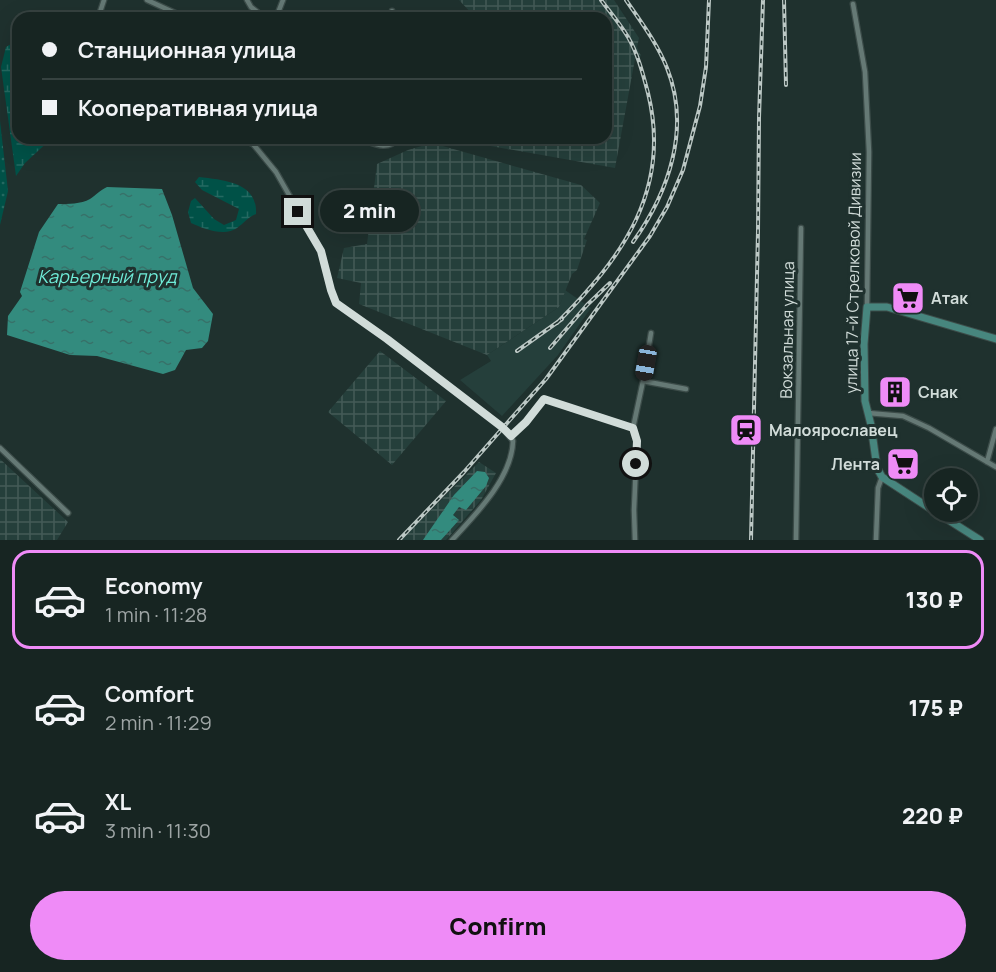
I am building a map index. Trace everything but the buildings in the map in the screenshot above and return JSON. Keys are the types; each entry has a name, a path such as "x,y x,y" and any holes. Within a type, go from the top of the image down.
{"main road":[{"path":"867,307 886,307 996,339"},
{"name":"улица 17-й Стрелковой Дивизии","path":"867,307 864,344 864,401 874,440 877,468 882,477"},
{"path":"882,477 924,504"},
{"path":"952,522 980,540"}],"street":[{"path":"147,0 173,12"},
{"path":"247,0 250,7 257,12"},
{"name":"улица 17-й Стрелковой Дивизии","path":"853,4 866,72 869,152 867,307"},
{"path":"253,144 276,172 321,251 336,303 396,345 511,436 513,445 508,463 488,499 452,540"},
{"path":"377,144 386,147 394,144"},
{"name":"Вокзальная улица","path":"796,540 801,228"},
{"path":"635,540 637,441 633,428 651,333"},
{"path":"643,381 686,389"},
{"path":"511,436 526,422 544,399 633,428"},
{"path":"867,413 903,416 929,428 996,467"},
{"path":"987,462 996,429"},
{"path":"0,448 68,513"},
{"name":"улица 17-й Стрелковой Дивизии","path":"876,540 877,496 882,477"}],"shaded area":[{"path":"459,0 614,0 639,38 637,47 641,56 635,59 615,168 479,144 612,144 612,12 470,12"},
{"path":"436,144 581,185 600,203 584,239 587,240 577,270 572,274 559,307 487,355 359,304 361,283 337,278 344,248 367,244 377,164 408,150"},
{"path":"565,290 591,308 558,355 502,416 460,380 491,361 487,355 559,307"},
{"path":"380,351 446,401 392,465 328,412"},
{"path":"0,459 68,522 57,540 0,540"},
{"path":"479,462 496,473 481,500 446,540 401,540"}],"green space":[{"path":"12,44 12,144 46,144 25,163 16,176 1,67 6,47"},
{"path":"0,121 8,191 0,225"},
{"path":"199,177 228,182 245,189 255,203 256,214 237,228 227,232 208,230 191,223 188,212 191,201 195,198 214,219 224,225 236,220 239,209 202,190 195,182"}],"water":[{"name":"Карьерный пруд","path":"107,187 162,189 193,288 213,314 208,341 202,348 186,350 175,370 163,374 97,356 70,355 7,335 8,316 22,296 20,292 39,232 58,204 86,201"},
{"path":"477,471 485,472 489,478 486,486 466,510 459,507 453,515 459,520 441,540 423,540 454,495"}],"railway":[{"path":"601,0 610,12"},
{"path":"626,0 663,59 674,91 677,113 676,136 666,181 646,223 633,242"},
{"path":"399,540 464,472 546,379 650,236 667,207 683,170 700,106 706,67 709,0"},
{"path":"751,540 763,0"},
{"path":"784,0 786,85"},
{"path":"557,323 581,298 621,247 636,220 647,191 653,161 654,128 640,64 628,37 612,15"},
{"path":"550,348 587,305 610,283"},
{"path":"517,351 562,319"}],"place":[{"name":"Атак","path":"908,298"},
{"name":"Снак","path":"895,392"},
{"name":"Малоярославец","path":"746,430"},
{"name":"Лента","path":"903,464"}],"route":[{"path":"298,212 321,251 336,303 387,339 511,436 526,422 544,399 633,428 637,441 636,464"}]}
